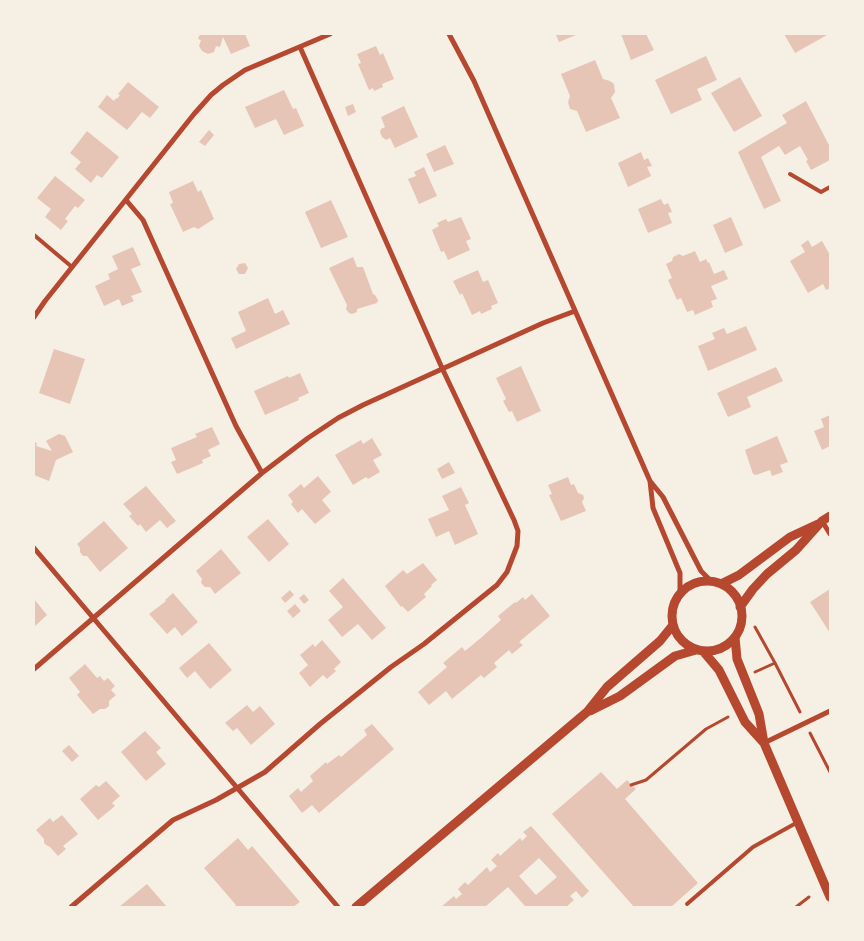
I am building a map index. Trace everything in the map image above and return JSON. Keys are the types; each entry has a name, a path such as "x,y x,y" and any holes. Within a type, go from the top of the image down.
{"street":[{"path":"34,317 211,95 245,70 330,34"},
{"path":"450,34 474,81 650,481 663,497 701,571 733,594 740,607 742,618 740,628 735,637 726,645 715,650 700,650 675,656 620,696 587,712"},
{"path":"71,907 173,820 238,788 264,772 391,667 424,644 497,585 507,572 517,546 518,532 514,520 442,368 300,47"},
{"path":"126,200 143,220 236,426 262,473"},
{"path":"34,669 262,473 338,418 442,368 543,323 575,311"},
{"path":"650,481 654,508 680,573 680,593"},
{"path":"764,743 745,722 719,670 700,650 686,644 678,636 673,625 674,603 680,593 694,583 716,583 739,575 790,537 826,519"},
{"path":"826,519 830,534"},
{"path":"740,607 752,589 796,550 826,519"},
{"path":"34,548 338,907"},
{"path":"356,907 587,712 607,687 660,641 673,625"},
{"path":"735,637 737,659 759,714 764,743 830,897"},
{"path":"764,743 830,711"}],"lane":[{"path":"790,174 821,192 830,187"},
{"path":"34,235 72,267"},
{"path":"687,904 753,847 798,822"}],"path":[{"path":"755,627 830,772"},
{"path":"754,672 774,663"},
{"path":"631,785 646,780 706,729 740,712"},
{"path":"796,907 809,897"}],"building":[{"path":"200,34 245,34 250,46 231,54 223,37 220,47 216,46 214,52 208,54 202,51 199,46 201,40 198,39"},
{"path":"621,34 646,34 654,50 631,60"},
{"path":"784,34 826,34 827,35 795,53"},
{"path":"556,35 576,35 559,42"},
{"path":"376,46 380,55 383,53 394,79 382,84 383,87 374,91 373,88 369,90 358,64 361,63 357,54"},
{"path":"706,56 717,80 697,89 702,100 671,114 655,80"},
{"path":"595,60 603,79 614,84 615,92 611,98 620,118 586,132 577,111 570,109 568,102 570,96 561,74"},
{"path":"740,77 762,116 734,132 711,93"},
{"path":"128,82 159,107 150,118 142,112 127,130 98,107 107,95 114,101 117,99 120,95 118,94"},
{"path":"284,90 293,109 296,108 304,126 284,135 276,119 255,128 245,107"},
{"path":"806,101 830,147 830,160 811,170 800,146 785,155 779,146 761,157 781,201 764,209 738,152 787,123 782,115"},
{"path":"353,104 356,112 348,116 345,107"},
{"path":"404,106 418,137 395,148 390,138 386,140 382,137 380,132 385,127 381,117"},
{"path":"209,130 214,135 205,146 199,142"},
{"path":"87,131 119,157 102,178 97,175 91,183 75,169 81,162 70,153"},
{"path":"445,145 454,164 434,172 426,154"},
{"path":"641,152 644,160 648,158 652,166 647,167 651,176 628,187 618,163"},
{"path":"424,167 437,196 419,204 408,179 416,176 414,172"},
{"path":"55,176 85,200 78,208 75,206 65,219 68,221 61,230 45,217 51,209 37,198"},
{"path":"193,181 198,192 201,190 214,219 198,229 194,227 183,232 170,204 173,203 169,192"},
{"path":"661,199 664,205 668,203 672,212 668,213 672,223 648,233 638,209"},
{"path":"331,200 348,237 321,248 305,212"},
{"path":"461,217 471,239 466,241 470,250 448,260 444,251 441,252 432,230 439,226 437,223 446,219 448,222"},
{"path":"731,217 743,245 725,253 713,225"},
{"path":"808,240 812,247 822,241 830,255 830,288 826,290 823,284 808,293 790,261 805,252 801,245"},
{"path":"133,247 141,265 131,269 142,292 131,296 134,301 122,306 119,299 104,306 95,286 110,279 108,274 118,269 112,256"},
{"path":"695,251 700,262 706,259 709,262 714,274 724,270 728,279 711,286 717,299 711,301 713,307 695,315 693,310 687,312 681,298 677,300 668,280 672,278 666,264 679,254 683,256"},
{"path":"353,257 357,267 363,267 373,294 378,300 377,303 357,309 357,312 352,314 346,309 347,305 329,268"},
{"path":"245,263 248,268 245,274 239,274 236,269 239,264"},
{"path":"478,270 483,282 488,280 498,303 491,306 492,309 481,314 480,311 472,315 462,293 460,295 453,281"},
{"path":"268,298 275,314 283,310 290,324 236,349 231,338 246,331 238,312"},
{"path":"746,326 757,350 708,371 698,346 715,339 712,333 724,328 727,334"},
{"path":"54,349 85,359 70,404 39,393"},
{"path":"521,366 541,411 517,422 512,411 509,412 503,401 506,399 496,378"},
{"path":"776,367 783,381 747,397 751,407 728,417 717,393"},
{"path":"300,373 309,393 298,398 299,400 265,415 254,391 288,376 289,378"},
{"path":"830,415 830,446 822,450 814,431 824,427 821,419"},
{"path":"212,427 220,444 208,450 211,456 202,460 203,463 177,474 171,462 176,460 171,448 197,437 195,434"},
{"path":"59,434 65,436 73,452 56,460 49,481 34,475 34,442 37,443 36,446 52,451 46,441"},
{"path":"777,436 788,462 780,465 783,472 772,476 770,470 756,475 753,474 745,450"},
{"path":"372,438 382,455 373,460 380,472 368,479 366,477 353,485 335,455 361,440 363,444"},
{"path":"449,462 455,473 442,479 437,469"},
{"path":"318,476 331,492 322,500 331,511 315,524 302,509 298,513 291,504 293,502 288,495 301,484 304,488"},
{"path":"568,477 571,485 574,484 578,493 583,495 582,502 586,511 561,521 549,495 552,494 548,485"},
{"path":"146,486 176,521 167,528 160,520 146,532 140,524 138,526 129,516 132,514 123,504"},
{"path":"461,487 469,503 465,505 478,534 455,545 449,531 436,537 428,519 449,510 442,496"},
{"path":"268,519 289,544 269,562 247,537"},
{"path":"104,521 128,548 100,572 87,556 83,556 77,544"},
{"path":"221,549 241,573 215,594 210,587 205,587 201,583 202,579 196,571"},
{"path":"423,563 437,580 424,594 426,597 408,612 401,607 385,586 403,570 407,574"},
{"path":"343,578 386,628 372,640 358,624 342,637 328,620 343,607 329,591"},
{"path":"830,589 830,633 810,602"},
{"path":"290,590 294,595 285,603 281,598"},
{"path":"173,593 198,622 182,636 175,627 167,634 149,614"},
{"path":"304,594 309,600 304,604 299,598"},
{"path":"532,594 550,616 519,642 523,645 512,654 509,650 494,663 497,667 484,678 481,675 452,699 446,691 429,705 418,692 447,667 443,663 462,647 465,651 482,637 501,620 498,616 515,602 523,597 525,600"},
{"path":"34,599 47,615 34,627"},
{"path":"295,604 301,611 293,618 287,611"},
{"path":"322,640 341,662 334,669 336,671 327,679 323,675 310,687 299,673 308,665 300,655 313,644 315,647"},
{"path":"209,643 232,670 210,689 195,671 187,678 179,668"},
{"path":"85,664 97,678 100,676 104,681 108,678 115,686 111,690 116,695 109,701 109,706 93,714 77,695 80,692 69,678"},
{"path":"247,705 253,712 260,706 275,724 251,745 237,728 233,731 225,723"},
{"path":"372,724 394,749 319,813 312,805 302,813 289,796 298,788 301,792 313,781 310,776 326,762 327,764 339,755 341,757 367,735 364,730"},
{"path":"145,731 161,748 156,752 166,764 146,781 121,752"},
{"path":"69,745 79,756 72,762 62,751"},
{"path":"601,772 617,789 627,780 636,789 625,799 698,883 671,907 634,907 552,814"},
{"path":"106,781 120,796 112,803 115,806 98,820 80,799 96,785 99,787"},
{"path":"62,815 78,834 63,846 66,849 58,856 44,843 44,839 36,830 50,818 53,822"},
{"path":"531,826 589,891 582,898 576,891 570,896 574,900 566,907 523,907 525,906 508,887 486,906 488,907 441,907 454,896 456,899 462,894 458,889 465,882 468,885 487,867 490,872 497,866 491,860 498,853 500,856 520,838 522,841 527,836 523,832","holes":["539,858 557,877 536,895 519,876"]},
{"path":"238,838 248,850 252,846 300,902 293,907 233,907 236,905 204,868"},
{"path":"147,884 167,907 119,907"}]}
